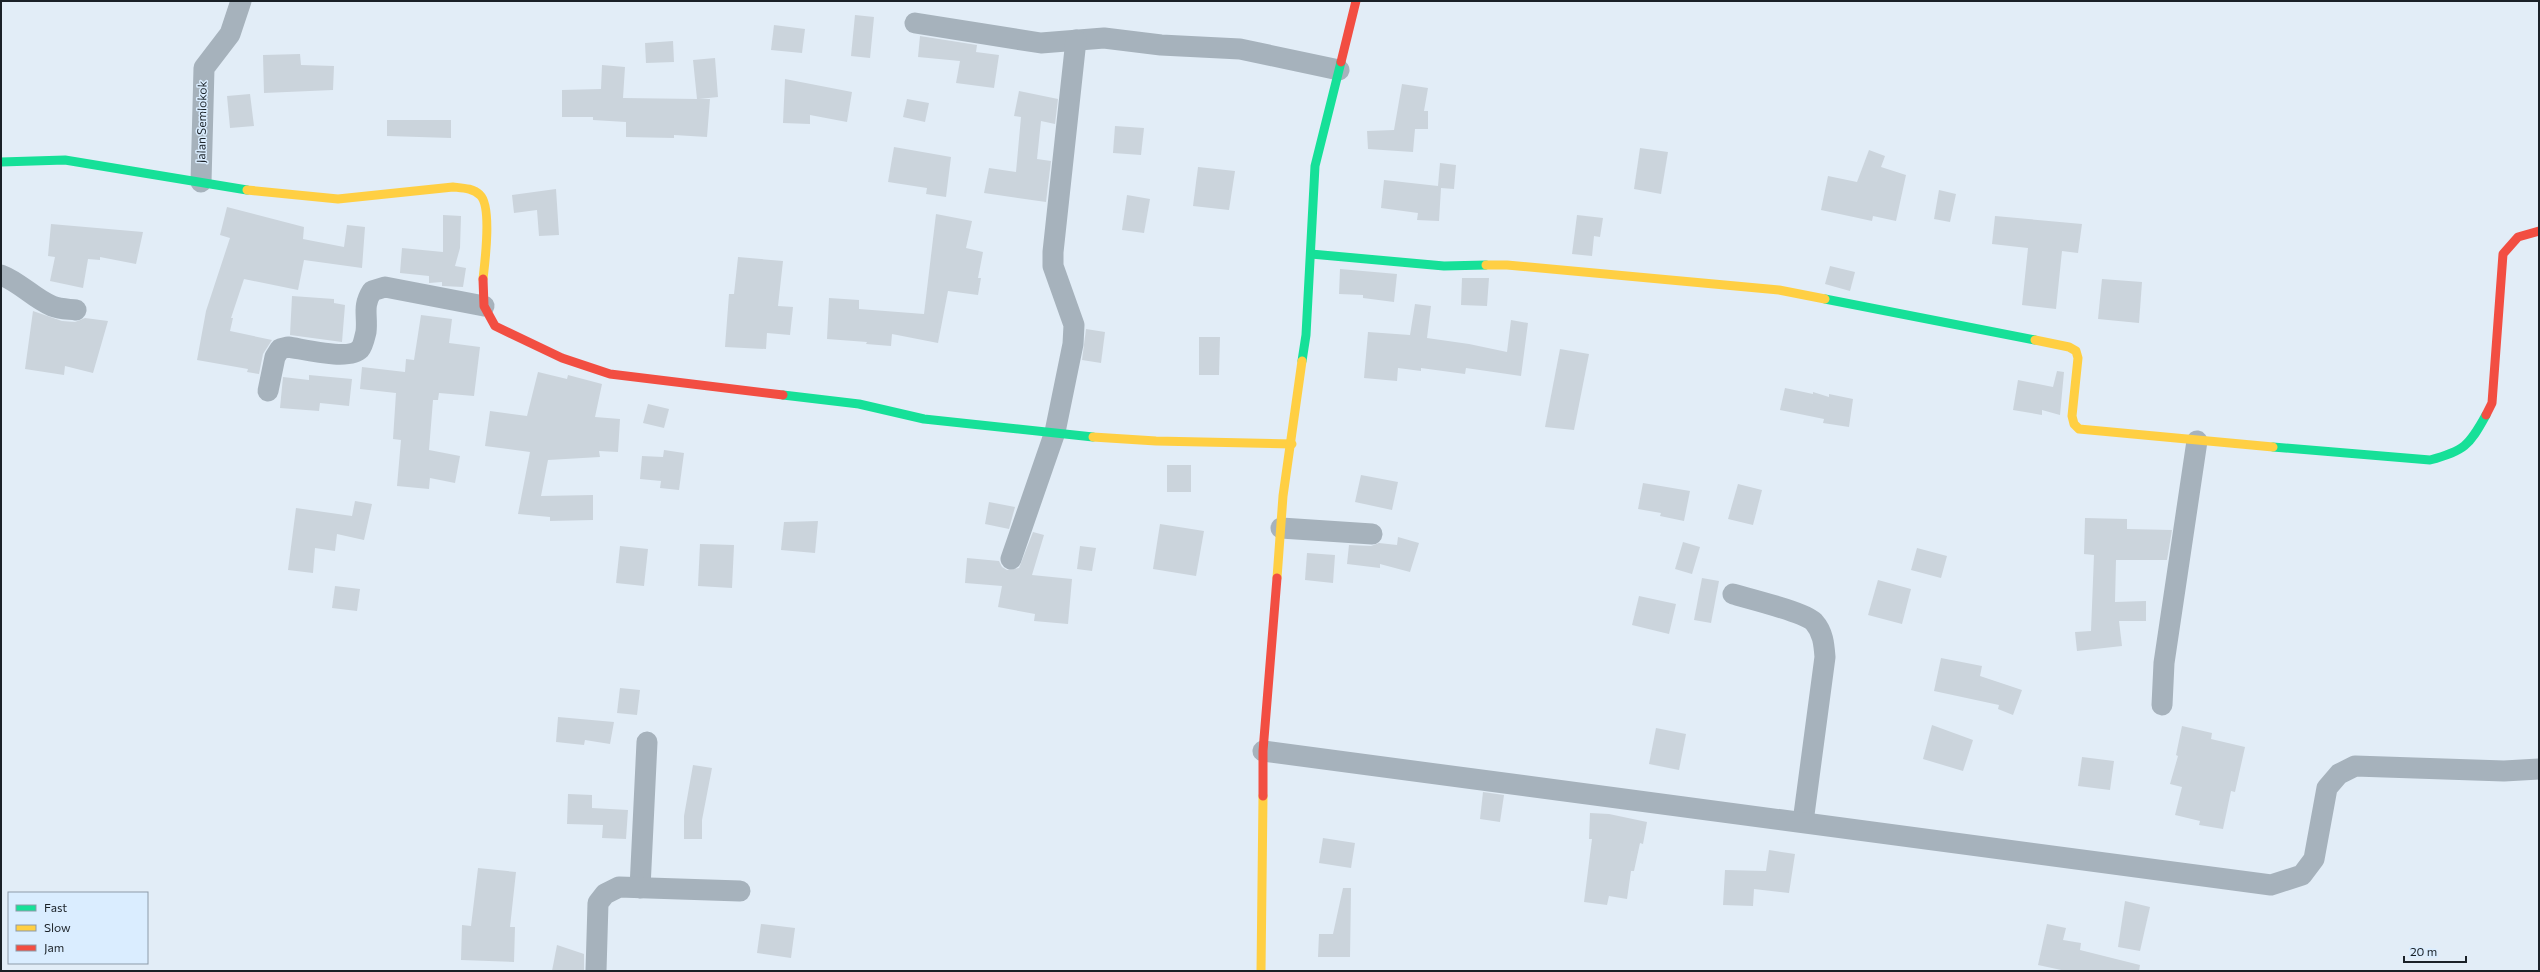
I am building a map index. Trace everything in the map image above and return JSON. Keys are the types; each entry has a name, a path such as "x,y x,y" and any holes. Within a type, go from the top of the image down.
{"street":[{"name":"Jalan Semlokok","path":"201,182 204,68 230,34 241,1"},
{"path":"1261,971 1263,938 1263,751 1281,528 1306,335 1315,166 1356,1"},
{"path":"915,23 1041,43 1104,38 1161,45 1240,49 1338,70"},
{"path":"1011,559 1055,432 1073,344 1074,325 1053,266 1053,252 1076,40"},
{"path":"1,162 65,160 248,190 338,199 453,187 466,188 480,195 485,204 487,218 482,294 484,306 495,326 562,358 610,374 859,404 924,419 1156,441 1292,444"},
{"path":"1310,254 1444,266 1522,266 1779,290 2038,340 2076,351 2078,358 2072,416 2074,424 2079,429 2197,441 2430,460 2453,454 2472,441 2492,403 2503,254 2507,246 2523,234 2539,231"},
{"path":"1,275 10,279 48,305 76,310"},
{"path":"268,390 276,357 280,349 288,346 341,354 353,354 361,348 366,332 366,302 372,291 385,288 484,306"},
{"path":"2162,705 2164,663 2197,441"},
{"path":"1281,528 1372,534"},
{"path":"1733,594 1785,609 1813,621 1821,632 1825,657 1803,822"},
{"path":"640,888 647,742"},
{"path":"1263,751 1803,822 2271,886 2302,875 2314,859 2327,788 2339,774 2356,766 2504,771 2539,769"},
{"path":"596,971 598,903 605,894 619,887 740,891"}],"building":[{"path":"855,15 874,17 870,58 851,56"},
{"path":"774,25 805,29 802,53 771,50"},
{"path":"920,36 977,45 976,52 999,55 994,88 956,83 960,61 918,57"},
{"path":"673,41 674,62 646,63 645,43"},
{"path":"300,54 301,65 334,66 333,90 264,93 263,55"},
{"path":"715,58 718,97 699,99 710,99 707,137 674,135 674,138 626,137 626,122 593,120 593,117 562,117 562,90 601,89 602,65 625,67 623,98 697,99 693,60"},
{"path":"785,79 852,92 847,122 810,115 810,124 783,123"},
{"path":"1402,84 1428,88 1424,111 1428,111 1428,129 1415,129 1413,152 1368,149 1367,131 1394,130"},
{"path":"1019,91 1058,99 1055,124 1041,121 1037,159 1051,161 1046,202 984,193 989,168 1016,172 1021,117 1014,116"},
{"path":"250,94 254,126 230,128 227,96"},
{"path":"907,99 929,103 925,122 903,117"},
{"path":"387,120 451,120 451,138 387,136"},
{"path":"1115,126 1144,128 1141,155 1113,153"},
{"path":"894,147 951,157 946,197 926,194 927,188 888,182"},
{"path":"1640,148 1668,152 1661,194 1634,189"},
{"path":"1869,150 1885,156 1881,167 1906,175 1896,221 1873,216 1872,221 1821,210 1828,176 1857,182"},
{"path":"1440,163 1456,165 1454,189 1441,188 1439,221 1417,220 1418,213 1381,208 1384,180 1438,186"},
{"path":"1198,167 1235,171 1229,210 1193,206"},
{"path":"556,189 559,235 539,236 537,210 514,213 512,195"},
{"path":"1939,190 1956,194 1950,222 1934,219"},
{"path":"1127,195 1150,199 1144,233 1122,230"},
{"path":"227,207 304,227 303,239 344,247 347,225 365,227 362,268 304,260 298,290 244,279 231,318 233,318 230,331 272,340 263,354 259,374 247,372 248,369 197,360 206,311 230,238 220,235"},
{"path":"936,214 972,221 966,248 983,252 978,278 981,278 978,295 948,291 938,343 892,334 891,346 866,344 867,342 827,339 829,298 859,300 859,309 924,314"},
{"path":"443,215 461,216 460,248 455,266 466,268 463,287 442,286 442,282 429,283 429,276 400,273 402,248 443,252"},
{"path":"1577,215 1603,218 1600,237 1594,236 1592,256 1572,254"},
{"path":"1995,216 2082,224 2078,253 2062,251 2056,309 2022,305 2028,248 1992,244"},
{"path":"51,224 143,232 136,264 100,257 100,260 88,259 83,288 50,281 55,257 48,256"},
{"path":"738,257 783,261 778,306 793,307 790,335 767,333 766,349 725,347 729,294 734,294"},
{"path":"1830,266 1855,272 1850,291 1825,284"},
{"path":"1340,269 1397,274 1394,302 1363,298 1363,295 1339,294"},
{"path":"1462,278 1489,278 1487,306 1461,305"},
{"path":"2102,279 2142,282 2139,323 2098,319"},
{"path":"292,296 334,299 334,303 345,305 342,342 290,335"},
{"path":"1415,304 1431,306 1427,338 1469,344 1507,352 1511,320 1528,323 1521,376 1466,368 1465,374 1421,368 1421,371 1398,368 1397,381 1364,378 1368,332 1410,335"},
{"path":"33,311 62,321 75,322 85,318 108,321 93,373 65,366 64,375 25,369"},
{"path":"421,315 452,319 449,343 480,347 474,396 439,393 438,400 433,400 429,450 460,456 455,483 430,478 429,489 397,486 401,440 393,439 396,393 360,389 362,367 405,372 406,359 414,360"},
{"path":"1086,329 1105,332 1101,363 1082,360"},
{"path":"1199,337 1220,337 1219,375 1199,375"},
{"path":"1560,349 1589,354 1574,430 1545,427"},
{"path":"2057,371 2064,372 2060,415 2042,410 2042,415 2013,410 2018,380 2053,387"},
{"path":"538,372 567,379 568,375 602,384 595,417 620,419 618,452 599,451 600,457 548,460 541,496 593,495 593,520 550,521 550,517 518,514 530,452 485,446 490,411 527,416"},
{"path":"309,375 352,379 349,406 320,403 319,411 280,408 283,377 309,380"},
{"path":"1785,388 1813,394 1813,392 1829,397 1829,394 1853,399 1849,427 1823,423 1824,419 1780,410"},
{"path":"648,404 669,409 664,428 643,423"},
{"path":"664,450 684,453 679,490 660,488 661,481 640,479 642,456 663,457"},
{"path":"1167,465 1191,465 1191,492 1167,492"},
{"path":"1361,475 1398,482 1392,510 1355,502"},
{"path":"1643,483 1690,491 1684,521 1660,516 1661,513 1638,509"},
{"path":"1738,484 1762,490 1753,525 1728,519"},
{"path":"355,501 372,504 364,540 337,534 335,551 315,548 313,573 288,570 296,508 352,516"},
{"path":"989,502 1015,507 1009,529 985,524"},
{"path":"2085,518 2127,519 2127,529 2172,530 2167,560 2116,560 2115,602 2146,601 2146,621 2119,621 2122,646 2077,651 2075,632 2091,631 2094,555 2084,554"},
{"path":"818,521 815,553 781,550 784,522"},
{"path":"1160,524 1204,531 1196,576 1153,569"},
{"path":"1033,532 1044,535 1032,575 1072,579 1068,624 1034,621 1035,614 998,607 1002,586 965,583 967,558 999,561 1002,567 1007,570 1019,568"},
{"path":"1398,537 1419,543 1410,572 1380,564 1380,568 1347,564 1349,545 1371,546 1379,543 1397,545"},
{"path":"1683,542 1700,547 1692,574 1675,569"},
{"path":"700,544 734,545 732,588 698,586"},
{"path":"620,546 648,549 644,586 616,583"},
{"path":"1080,546 1096,548 1092,571 1077,569"},
{"path":"1917,548 1947,556 1941,578 1911,570"},
{"path":"1307,553 1335,555 1333,583 1305,580"},
{"path":"1702,578 1719,581 1711,623 1694,620"},
{"path":"1878,580 1911,589 1902,624 1868,615"},
{"path":"335,586 360,589 357,611 332,608"},
{"path":"1639,596 1676,604 1669,634 1632,625"},
{"path":"1941,658 1982,666 1980,676 2022,690 2013,715 1998,709 1999,705 1934,691"},
{"path":"620,688 640,690 637,715 617,713"},
{"path":"558,717 614,722 610,744 585,740 584,745 556,742"},
{"path":"1932,725 1973,740 1963,771 1923,759"},
{"path":"2182,726 2212,733 2211,739 2245,747 2235,792 2231,791 2223,829 2199,825 2200,821 2175,815 2182,787 2170,784 2178,756 2176,755"},
{"path":"1656,728 1686,734 1679,770 1649,764"},
{"path":"2082,757 2114,761 2110,790 2078,786"},
{"path":"693,765 712,768 702,820 702,839 684,839 684,816"},
{"path":"1483,792 1504,795 1500,822 1480,819"},
{"path":"568,794 592,795 592,808 628,810 626,839 602,838 603,825 567,824"},
{"path":"1590,813 1609,814 1647,822 1643,844 1640,843 1634,871 1631,871 1627,899 1609,896 1607,905 1584,902 1592,839 1589,839"},
{"path":"1323,838 1355,843 1351,868 1319,863"},
{"path":"1769,850 1795,854 1789,893 1754,889 1753,906 1723,905 1725,870 1766,871"},
{"path":"478,868 516,872 510,927 515,927 514,962 461,960 462,925 471,926"},
{"path":"1343,888 1351,888 1350,957 1318,957 1319,934 1333,934"},
{"path":"2125,901 2150,907 2140,951 2118,947"},
{"path":"761,924 795,928 791,958 757,953"},
{"path":"2047,924 2066,928 2063,940 2081,943 2080,950 2140,965 2139,971 2066,971 2038,965"},
{"path":"557,945 584,954 584,971 552,971"}],"traffic: fast":[{"path":"1302,361 1306,335 1315,166 1341,62"},
{"path":"1,162 65,160 247,190"},
{"path":"1311,254 1444,266 1486,265"},
{"path":"1825,299 2035,340"},
{"path":"783,395 859,404 924,419 1093,437"},
{"path":"2273,447 2430,460 2451,454 2464,446 2475,434 2486,415"}],"traffic: slow":[{"path":"247,190 338,199 453,187 471,190 480,195 484,201 486,210 487,235 483,279"},
{"path":"1486,265 1507,265 1779,290 1825,299"},
{"path":"2035,340 2069,347 2076,351 2078,358 2072,416 2074,424 2079,429 2273,447"},
{"path":"1277,578 1283,496 1302,361"},
{"path":"1093,437 1156,441 1292,444"},
{"path":"1261,971 1263,796"}],"traffic: jam":[{"path":"1341,62 1356,1"},
{"path":"2486,415 2492,403 2503,254 2518,237 2539,231"},
{"path":"483,279 484,306 495,326 562,358 610,374 783,395"},
{"path":"1263,796 1263,751 1277,578"}]}
